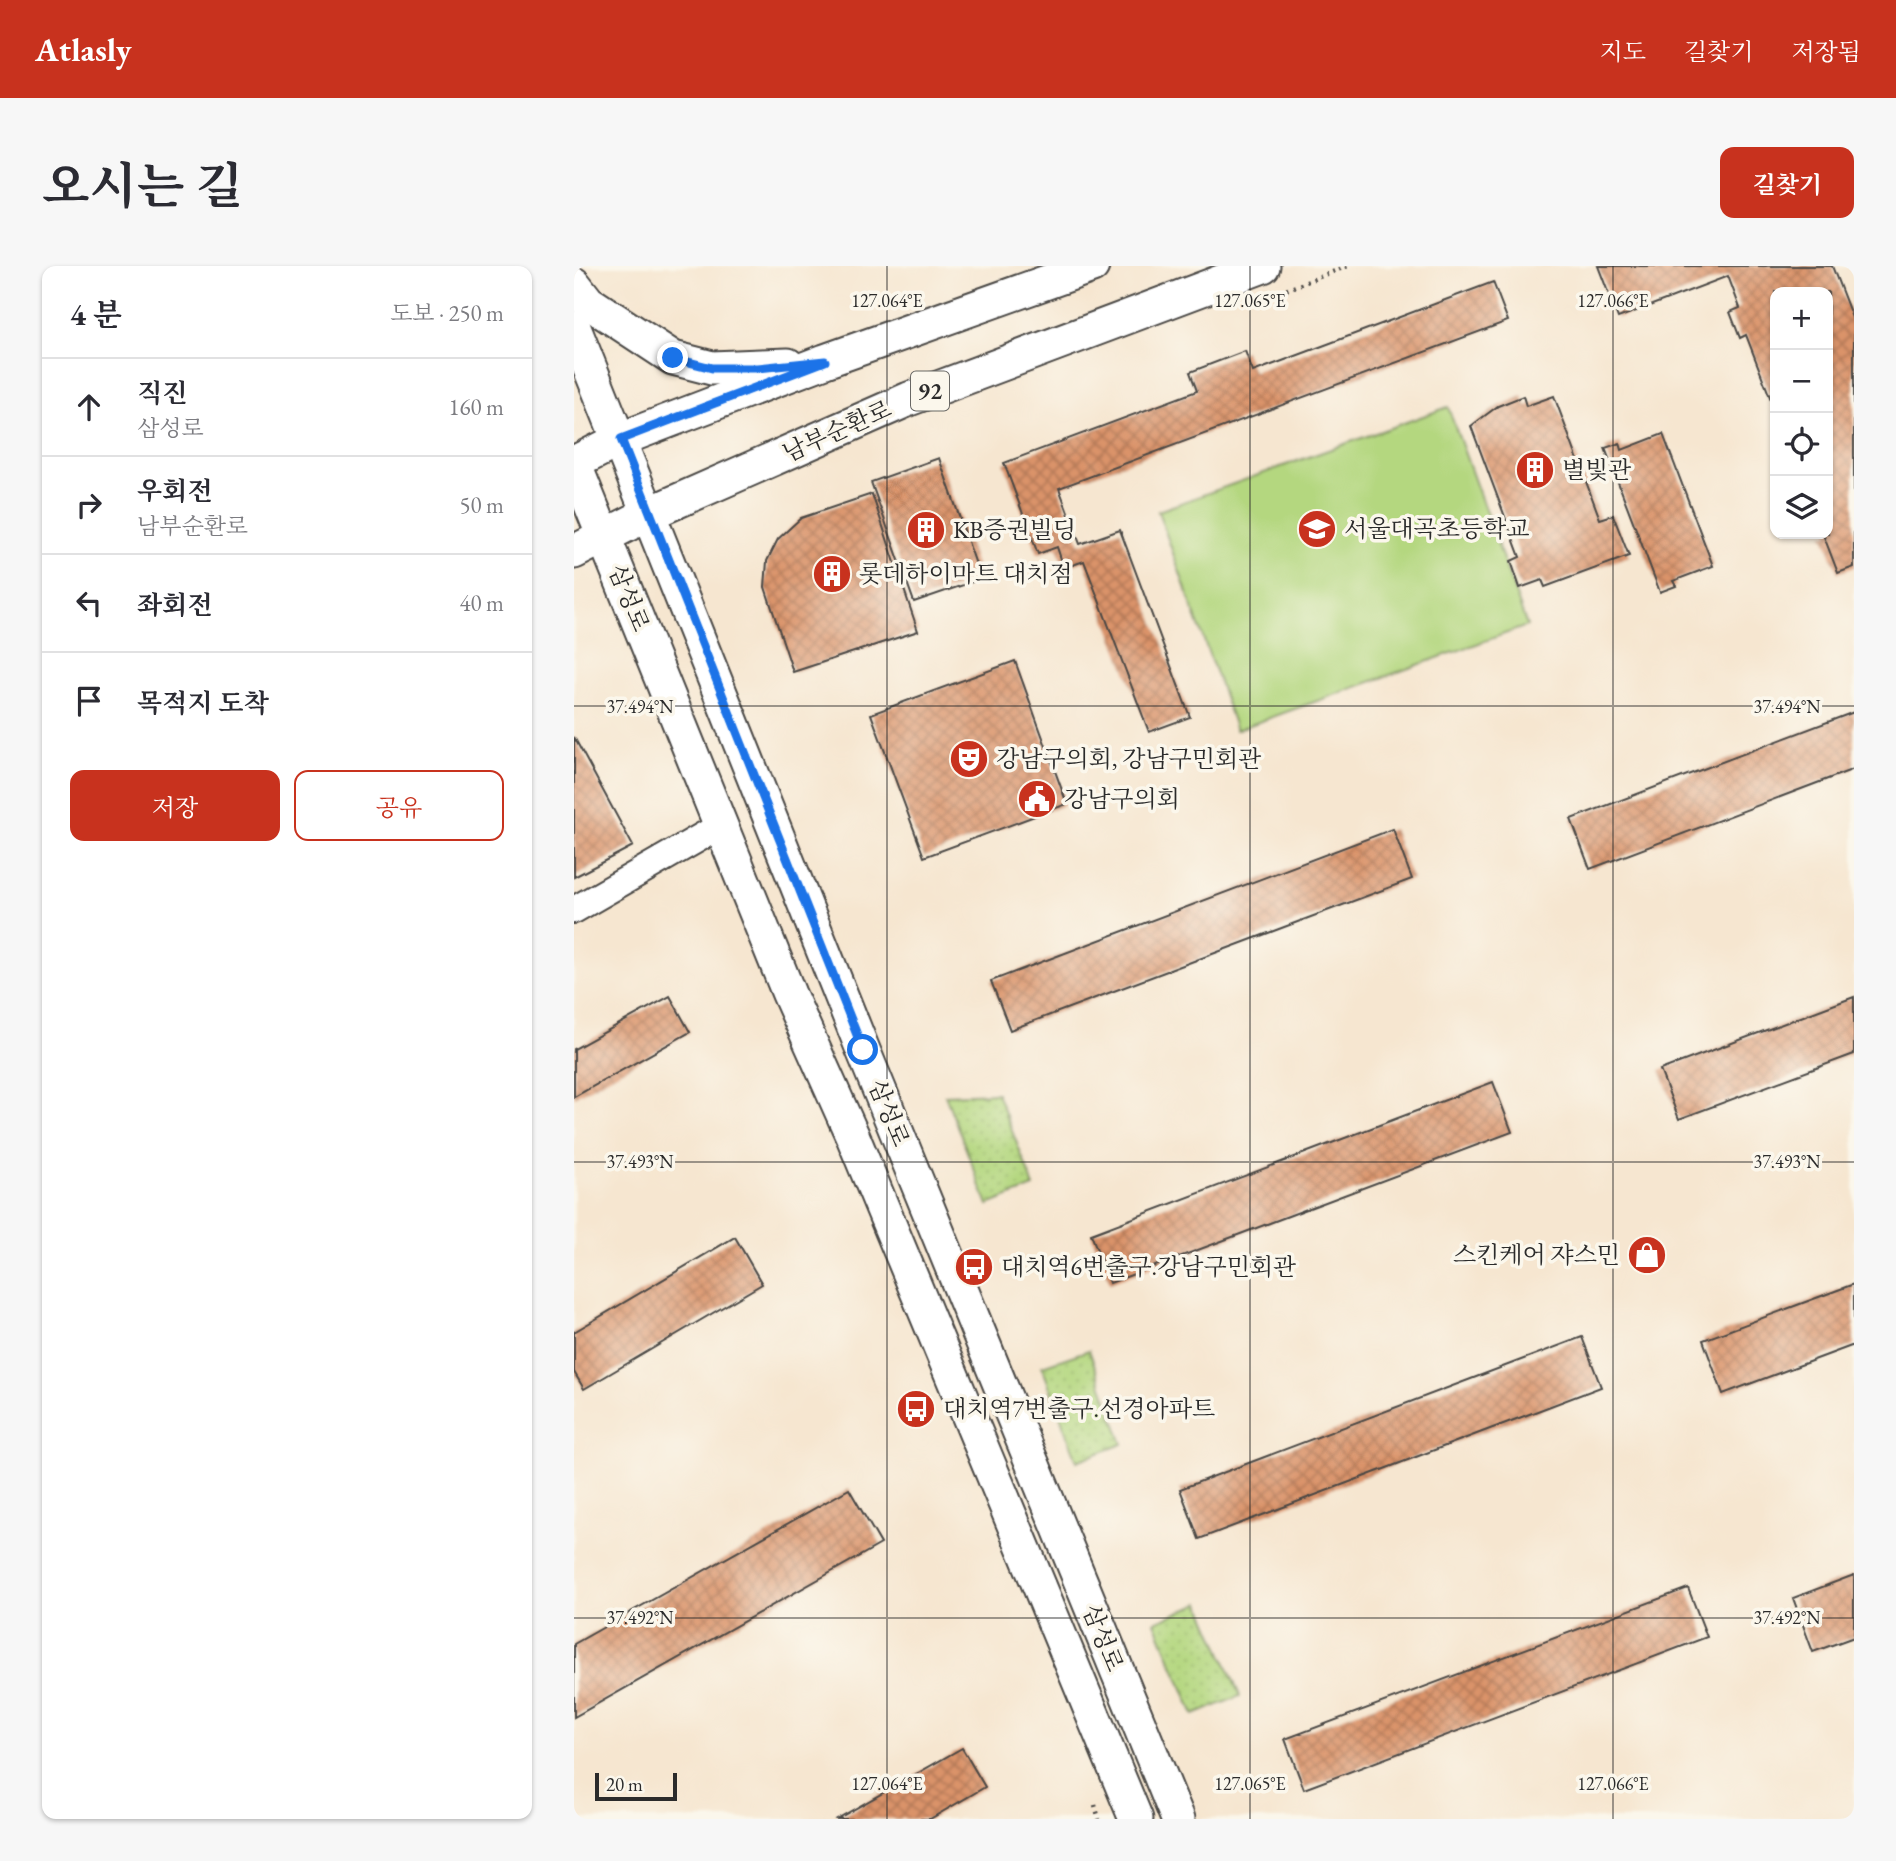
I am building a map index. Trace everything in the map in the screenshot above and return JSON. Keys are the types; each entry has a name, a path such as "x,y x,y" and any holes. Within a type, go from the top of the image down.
{"main road":[{"path":"574,463 621,439 825,361 1092,266"},
{"name":"남부순환로","path":"574,552 648,514 909,399 1263,266"},
{"path":"574,284 589,302 673,358 712,368 758,368 825,361"},
{"name":"삼성로","path":"574,328 1178,1819"},
{"name":"삼성로","path":"574,463 720,826 1130,1812"},
{"path":"1165,1788 1185,1819"}],"street":[{"path":"574,910 720,826"}],"green space":[{"path":"1448,407 1527,626 1236,730 1158,511"},
{"path":"997,1093 1034,1187 988,1205 945,1095"},
{"path":"1089,1350 1123,1444 1077,1461 1042,1366"},
{"path":"1200,1603 1240,1696 1194,1715 1155,1622"}],"building":[{"path":"1598,266 1832,266 1854,323 1854,567 1838,573 1825,539 1833,539 1833,287 1770,287 1770,397 1746,335 1740,338 1730,312 1740,308 1728,276 1618,318"},
{"path":"1493,282 1508,321 1059,488 1080,544 1120,530 1190,717 1149,732 1084,561 1064,568 1057,547 1038,554 1004,463 1197,391 1190,372 1245,351 1253,372"},
{"name":"별빛관","path":"1523,396 1526,406 1554,396 1600,519 1613,515 1629,556 1545,587 1542,580 1520,588 1511,561 1520,557 1471,426 1498,406"},
{"path":"1663,434 1713,566 1673,581 1676,586 1660,592 1605,448 1620,443 1622,450"},
{"name":"KB증권빌딩","path":"939,458 981,579 914,602 871,482"},
{"name":"롯데하이마트 대치점","path":"872,494 918,631 793,672 765,587 767,561 778,539 801,518"},
{"name":"강남구의회, 강남구민회관","path":"1015,661 1067,804 924,857 871,714"},
{"path":"1854,712 1854,769 1590,869 1571,819"},
{"path":"574,737 633,846 574,877"},
{"path":"1393,829 1412,879 1010,1030 991,981"},
{"path":"670,996 690,1032 574,1097 574,1049"},
{"path":"1854,997 1854,1054 1679,1119 1660,1070"},
{"path":"1493,1082 1512,1132 1110,1283 1091,1234"},
{"path":"735,1237 762,1284 584,1389 574,1372 574,1332"},
{"path":"1854,1284 1854,1345 1723,1394 1703,1340"},
{"path":"1582,1337 1601,1387 1199,1539 1180,1489"},
{"path":"849,1489 881,1544 574,1717 574,1644"},
{"path":"1854,1575 1854,1637 1813,1652 1793,1598"},
{"path":"1688,1588 1707,1637 1304,1789 1285,1739"},
{"path":"962,1748 985,1787 930,1819 837,1819"}],"place":[{"name":"별빛관","path":"1535,470"},
{"name":"서울대곡초등학교","path":"1317,529"},
{"name":"KB증권빌딩","path":"926,530"},
{"name":"롯데하이마트 대치점","path":"832,574"},
{"name":"강남구의회, 강남구민회관","path":"969,759"},
{"name":"강남구의회","path":"1037,799"},
{"name":"스킨케어 쟈스민","path":"1647,1255"},
{"name":"대치역6번출구.강남구민회관","path":"974,1267"},
{"name":"대치역7번출구.선경아파트","path":"916,1409"}],"route":[{"path":"673,358 712,368 758,368 825,361 621,439 648,514 863,1050"}]}
